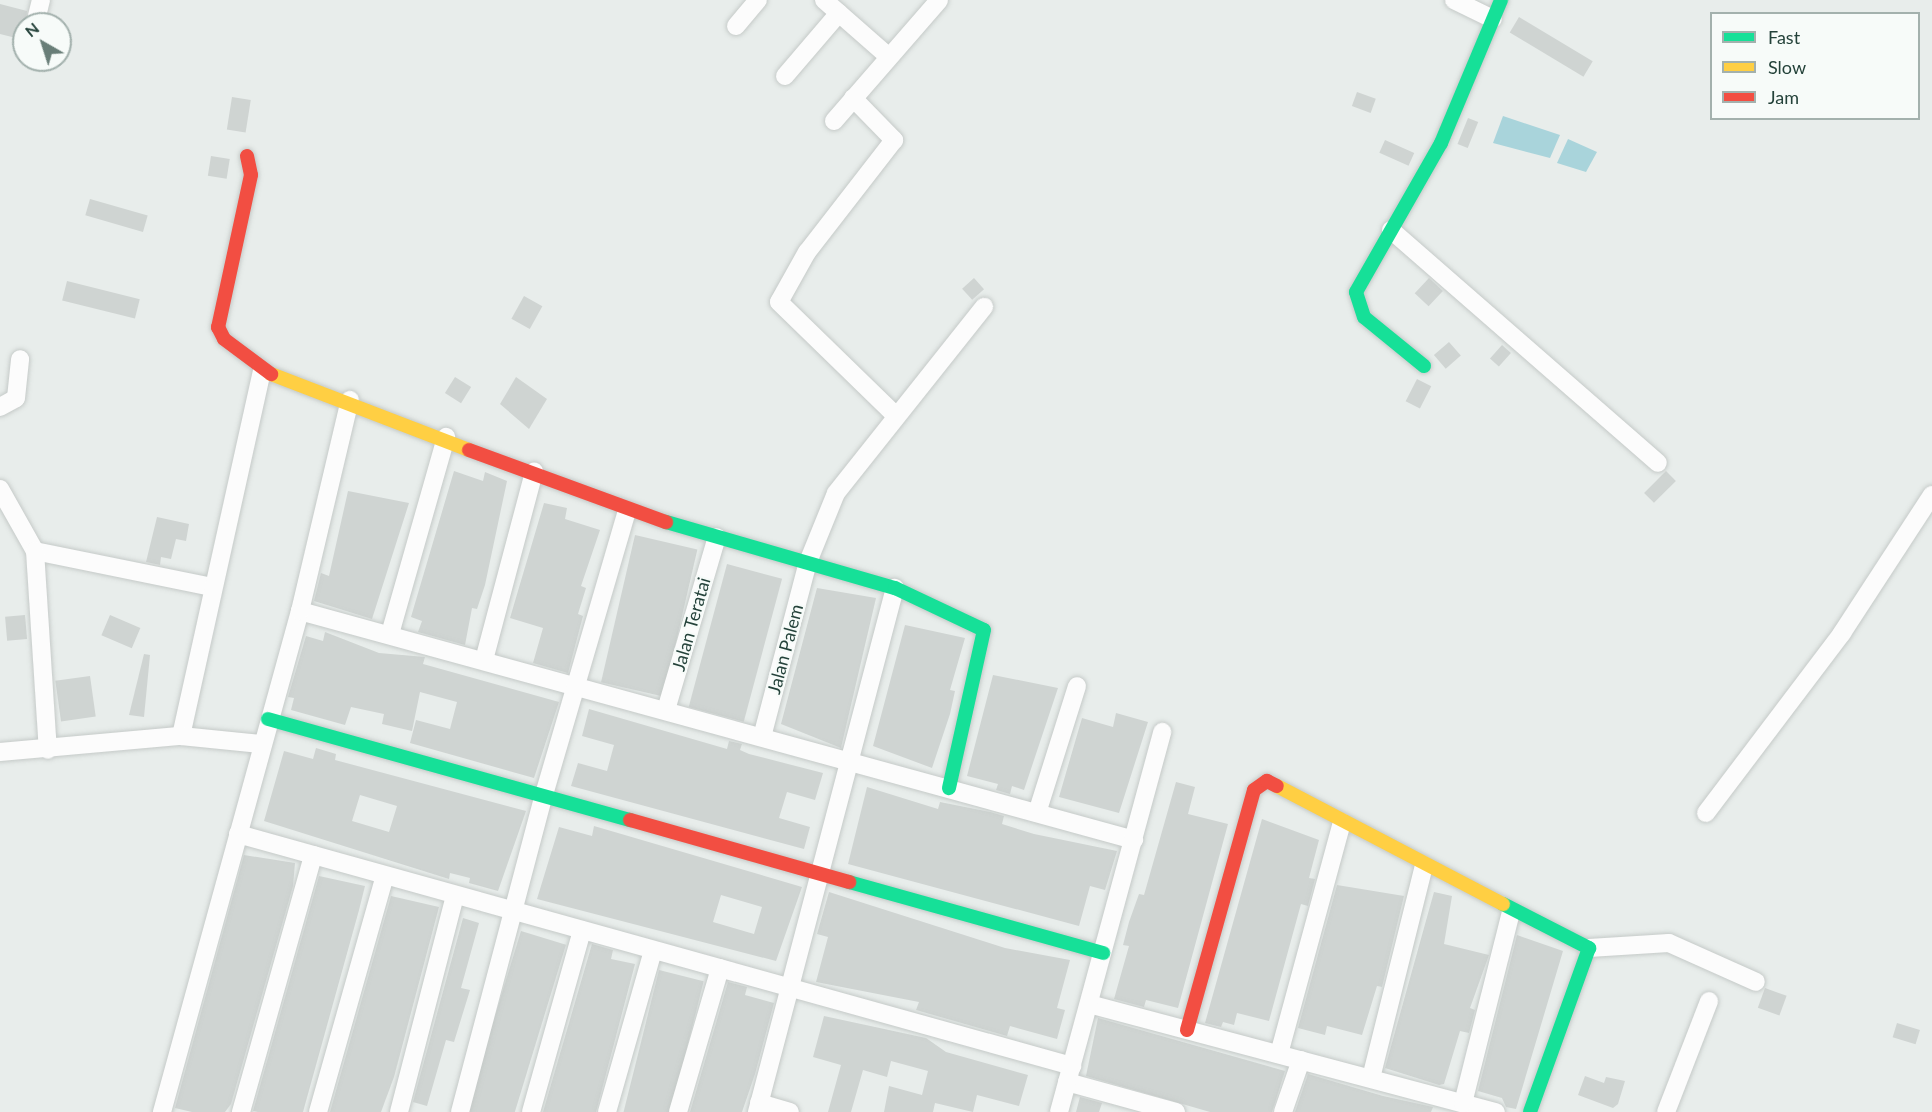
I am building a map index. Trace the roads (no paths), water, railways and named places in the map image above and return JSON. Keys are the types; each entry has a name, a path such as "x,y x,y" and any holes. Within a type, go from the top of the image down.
{"street":[{"path":"736,26 758,0"},
{"path":"824,0 889,57"},
{"path":"834,121 939,0"},
{"path":"1454,0 1493,19"},
{"path":"1424,366 1357,307 1356,292 1441,143 1501,0"},
{"path":"785,76 839,14"},
{"path":"853,98 894,140 807,252 779,302 895,415"},
{"path":"247,156 251,175 218,332 262,371 350,400 627,510 895,588 984,630 949,788"},
{"path":"1391,230 1658,463"},
{"name":"Jalan Palem","path":"762,737 808,562 836,493 895,415 984,307"},
{"path":"0,407 16,398 20,359"},
{"path":"181,736 212,587 262,371"},
{"path":"162,1112 261,744 300,611 350,400"},
{"path":"390,634 446,437"},
{"path":"484,660 534,472"},
{"path":"0,489 35,551 48,750"},
{"path":"1706,813 1842,633 1932,495"},
{"path":"460,1112 516,912 543,798 627,510"},
{"name":"Jalan Teratai","path":"666,710 717,537"},
{"path":"35,551 212,587"},
{"path":"790,1112 758,1108 852,762 895,588"},
{"path":"300,611 1134,840"},
{"path":"1037,813 1077,686"},
{"path":"268,719 543,798 1103,953"},
{"path":"1059,1112 1162,732"},
{"path":"0,752 48,750 181,736 261,744"},
{"path":"1187,1030 1258,782 1267,781 1511,912 1589,948 1668,943 1756,982"},
{"path":"1279,1054 1342,822"},
{"path":"238,834 792,988 1070,1074 1176,1112"},
{"path":"241,1112 313,855"},
{"path":"1371,1078 1424,866"},
{"path":"318,1112 385,876"},
{"path":"399,1112 455,895"},
{"path":"1463,1103 1511,912"},
{"path":"531,1112 582,930"},
{"path":"1530,1112 1589,948"},
{"path":"607,1112 653,950"},
{"path":"678,1112 720,968"},
{"path":"1666,1112 1709,1001"},
{"path":"1089,1004 1496,1112"},
{"path":"1283,1112 1301,1060"}],"water":[{"path":"1503,116 1560,135 1550,158 1493,143"},
{"path":"1568,139 1597,152 1586,172 1557,163"}]}
